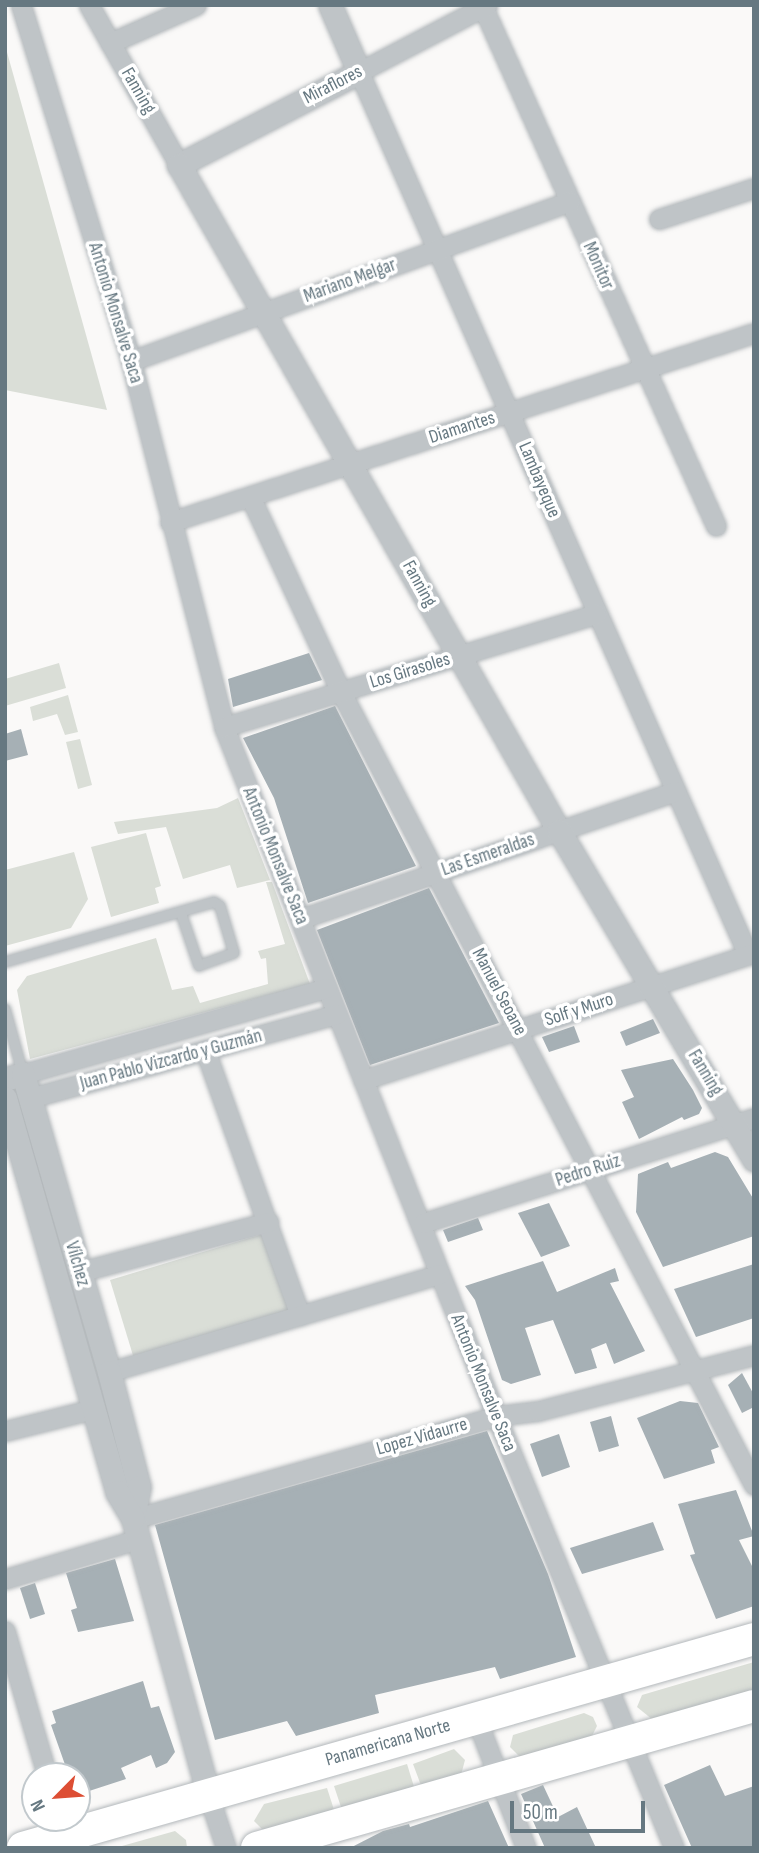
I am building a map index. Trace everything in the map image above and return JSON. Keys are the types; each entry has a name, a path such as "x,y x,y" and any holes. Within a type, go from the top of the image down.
{"highway":[{"name":"Panamericana Norte","path":"23,1848 64,1834 754,1639"},
{"path":"257,1848 754,1706"}],"street":[{"name":"Antonio Monsalve Saca","path":"21,5 131,360 224,727 363,1080 423,1223 440,1274 496,1416 674,1848"},
{"name":"Fanning","path":"89,5 559,831 653,986 745,1121 754,1159"},
{"path":"110,43 196,5"},
{"name":"Lambayeque","path":"330,5 596,614 751,954"},
{"name":"Miraflores","path":"179,165 484,6"},
{"name":"Monitor","path":"484,6 716,526"},
{"path":"659,219 754,188"},
{"name":"Mariano Melgar","path":"131,360 570,201"},
{"name":"Diamantes","path":"170,522 644,369 752,339"},
{"name":"Manuel Seoane","path":"250,496 341,692 520,1030 588,1171 754,1485"},
{"name":"Los Girasoles","path":"224,727 596,614"},
{"name":"Las Esmeraldas","path":"300,919 675,791"},
{"name":"Solf y Muro","path":"363,1080 751,954"},
{"name":"Juan Pablo Vizcardo y Guzmán","path":"14,1077 327,988"},
{"name":"Juan Pablo Vizcardo y Guzmán","path":"6,1102 30,1098 337,1014"},
{"path":"205,1050 300,1316"},
{"name":"Vílchez","path":"14,1077 30,1098 109,1372 139,1487 135,1529"},
{"name":"Vílchez","path":"6,1102 117,1492 135,1529 208,1794"},
{"name":"Pedro Ruiz","path":"423,1223 745,1121"},
{"path":"79,1272 268,1222"},
{"path":"109,1372 440,1274"},
{"name":"Lopez Vidaurre","path":"5,1579 135,1529 496,1416 538,1411 695,1373 754,1355"},
{"path":"5,1431 93,1409"},
{"path":"5,1631 13,1689 42,1762"},
{"path":"475,1718 526,1848"},
{"path":"208,1794 226,1848"}],"lane":[{"path":"5,962 214,902 220,906 234,954 199,966 181,913"},
{"name":"Vílchez","path":"5,1009 14,1077"}],"shaded area":[{"path":"5,45 107,410 5,390"},
{"path":"59,663 66,688 5,706 5,679"},
{"path":"68,695 78,732 65,735 57,714 33,721 30,707"},
{"path":"80,739 92,785 78,789 66,742"},
{"path":"238,798 270,880 237,888 230,865 183,879 166,827 118,834 114,822 217,808"},
{"path":"146,833 161,886 155,888 159,903 111,917 91,847"},
{"path":"74,852 88,899 71,928 5,946 5,870"},
{"path":"266,882 272,882 310,984 30,1059 17,990 27,976 156,938 172,990 193,986 200,1003 268,984 266,958 261,959 258,951 285,944"},
{"path":"263,1234 293,1316 135,1362 110,1280"},
{"path":"754,1662 754,1690 653,1720 637,1707 642,1695"},
{"path":"584,1713 593,1717 597,1726 591,1738 523,1760 510,1747 513,1735"},
{"path":"454,1749 465,1760 461,1775 422,1788 413,1764"},
{"path":"407,1764 415,1790 342,1810 334,1786"},
{"path":"327,1788 335,1813 266,1833 254,1821 264,1804"},
{"path":"175,1831 186,1840 187,1848 115,1848"}],"building":[{"path":"309,653 322,680 233,707 228,679"},
{"path":"335,706 416,866 308,903 274,798 243,738"},
{"path":"21,729 28,755 5,761 5,734"},
{"path":"429,888 499,1023 370,1065 317,930"},
{"path":"653,1019 660,1033 626,1046 620,1032"},
{"path":"574,1026 580,1042 549,1052 542,1037"},
{"path":"673,1059 702,1108 699,1114 684,1120 682,1117 639,1139 622,1102 634,1097 621,1070"},
{"path":"715,1152 728,1157 754,1200 754,1236 663,1267 636,1212 638,1174 668,1162 671,1168"},
{"path":"549,1203 570,1246 541,1257 518,1213"},
{"path":"478,1218 483,1230 448,1242 443,1230"},
{"path":"543,1261 557,1292 615,1268 619,1281 610,1283 645,1351 614,1364 606,1343 591,1349 597,1368 575,1374 553,1320 525,1328 541,1375 511,1384 502,1380 475,1300 465,1286"},
{"path":"754,1264 754,1318 696,1337 674,1289"},
{"path":"742,1373 754,1395 754,1407 742,1413 728,1385"},
{"path":"680,1401 698,1403 719,1447 711,1450 715,1463 664,1479 637,1418"},
{"path":"611,1416 619,1446 599,1452 590,1422"},
{"path":"487,1431 548,1574 576,1657 500,1679 495,1667 375,1695 379,1713 296,1736 287,1721 215,1740 155,1525"},
{"path":"559,1434 570,1467 542,1477 530,1444"},
{"path":"736,1490 754,1536 739,1540 754,1570 754,1606 716,1619 690,1555 695,1554 678,1504"},
{"path":"653,1522 664,1550 582,1574 570,1548"},
{"path":"115,1559 134,1621 78,1632 71,1610 77,1608 66,1573"},
{"path":"35,1583 45,1614 30,1619 20,1588"},
{"path":"143,1681 151,1708 159,1706 175,1752 167,1763 156,1768 151,1755 121,1768 126,1779 91,1790 91,1762 64,1762 51,1725 56,1723 52,1711"},
{"path":"710,1765 725,1796 754,1786 754,1848 692,1848 664,1785"},
{"path":"543,1785 558,1817 577,1807 596,1848 545,1848 521,1794"},
{"path":"488,1801 509,1848 350,1848 383,1831 409,1824 410,1827"}]}
